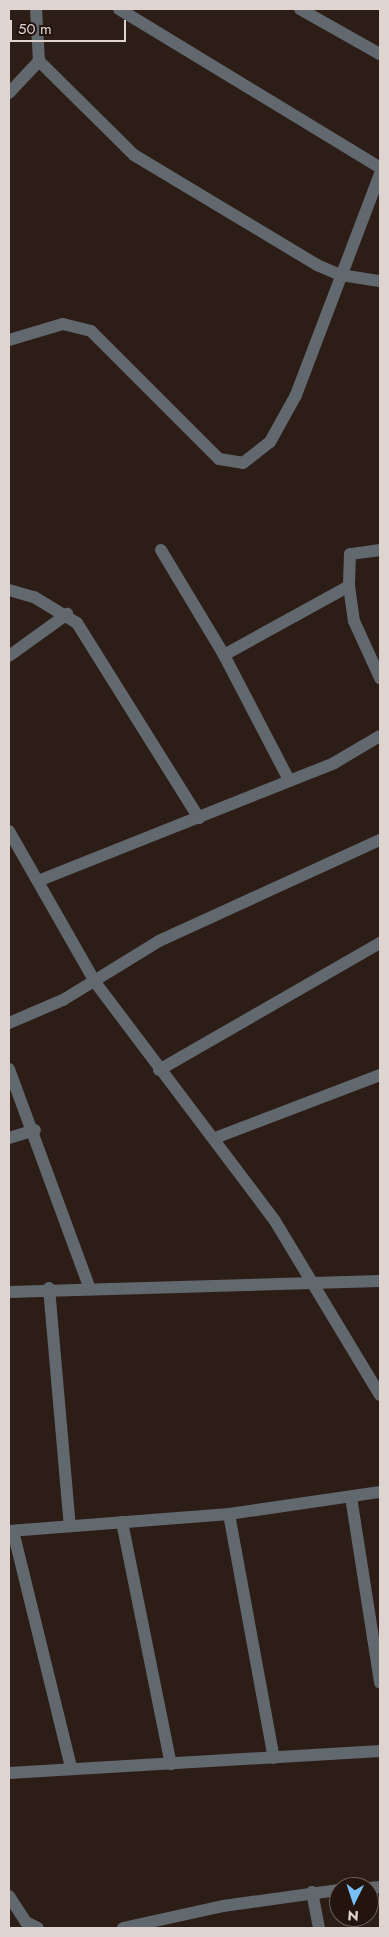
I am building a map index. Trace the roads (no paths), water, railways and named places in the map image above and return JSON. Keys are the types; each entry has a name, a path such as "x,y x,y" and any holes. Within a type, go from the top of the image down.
{"street":[{"path":"36,9 39,62 134,155 294,253 341,275 380,281"},
{"path":"118,9 380,168"},
{"path":"300,9 380,54"},
{"path":"9,93 39,62"},
{"path":"9,340 63,324 91,332 219,459 243,463 270,442 296,395 380,174"},
{"path":"161,550 224,655 289,780"},
{"path":"380,550 350,554 349,586 354,621 380,678"},
{"path":"224,655 349,586"},
{"path":"9,590 34,597 67,614 87,635 199,818"},
{"path":"9,656 67,614"},
{"path":"38,881 334,763 380,736"},
{"path":"9,831 95,982 159,1070 215,1138 275,1221 380,1395"},
{"path":"9,1023 95,982 159,941 378,845"},
{"path":"159,1070 380,943"},
{"path":"9,1069 35,1130 89,1287"},
{"path":"215,1138 380,1075"},
{"path":"9,1138 35,1130"},
{"path":"9,1292 49,1288 312,1285 380,1281"},
{"path":"49,1288 70,1526"},
{"path":"71,1768 11,1531 229,1514 380,1492"},
{"path":"351,1497 380,1683"},
{"path":"229,1514 274,1758"},
{"path":"122,1522 171,1764"},
{"path":"9,1772 380,1751"},
{"path":"123,1928 312,1892 329,1891"},
{"path":"312,1892 319,1928"},
{"path":"9,1896 26,1922 38,1928"}]}
